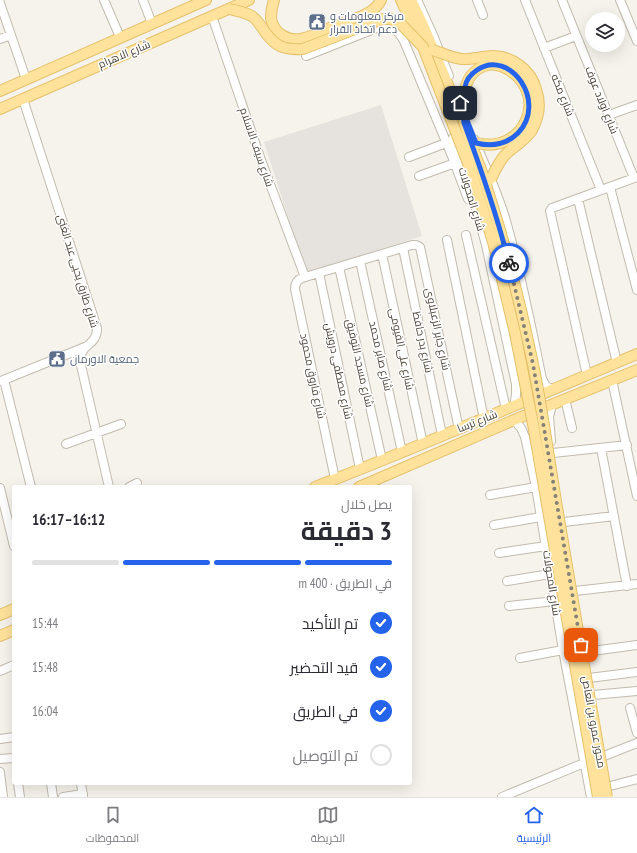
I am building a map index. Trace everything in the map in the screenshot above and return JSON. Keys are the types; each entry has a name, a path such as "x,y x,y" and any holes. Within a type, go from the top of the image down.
{"main road":[{"name":"شارع الاهرام","path":"0,91 206,0"},
{"name":"شارع الاهرام","path":"0,109 249,0"},
{"path":"274,0 271,17 276,30 281,35 294,40 306,38 362,16 378,6 381,0"},
{"name":"محور عمرو بن العاص","path":"402,0 446,80 464,123 486,184 503,240 533,364 575,614 608,797"},
{"name":"محور عمرو بن العاص","path":"411,0 423,24 428,48 471,171 493,242 515,333 533,424 598,797"},
{"path":"229,9 246,13 251,16 258,22 274,42 285,49 303,49 371,22 390,19 400,23 428,48 460,59 493,56 515,62 532,78 539,101 539,109 534,125 526,138 506,154 491,178"},
{"path":"464,123 463,105 465,86 470,76 484,66 495,65 506,68 517,76 526,88 529,99 528,115 524,126 516,135 506,142 494,145 476,143"},
{"name":"شارع ترسا","path":"320,485 484,419 637,354"},
{"name":"شارع ترسا","path":"364,485 514,420 637,370"},
{"path":"0,613 12,610"},
{"path":"0,636 12,631"}],"street":[{"path":"104,0 120,38"},
{"path":"143,0 152,24"},
{"name":"شارع المحولات","path":"398,0 416,38 445,110 471,190 486,245 516,384 516,395 510,407"},
{"name":"شارع المحولات","path":"417,0 433,35 491,178 506,220 517,263 541,376 544,384 552,389"},
{"path":"477,0 483,15"},
{"name":"شارع مكه","path":"525,0 601,190"},
{"name":"شارع اولاد عوف","path":"562,0 636,178"},
{"path":"620,0 637,42"},
{"path":"0,1 26,79"},
{"name":"شارع سيف الاسلام","path":"212,16 261,160 304,277"},
{"path":"306,56 379,27 392,28 397,32 404,41 481,227"},
{"path":"0,39 11,35"},
{"path":"544,48 576,36"},
{"name":"شارع طارق يحيى عبد الغنى","path":"23,99 97,328 95,339 81,353 80,361 109,485"},
{"path":"609,115 637,105"},
{"path":"409,157 446,143"},
{"path":"419,176 455,163"},
{"path":"587,375 550,211 552,208 636,178"},
{"path":"610,187 637,290"},
{"path":"578,199 617,362"},
{"path":"466,235 510,407"},
{"path":"447,240 484,419"},
{"name":"شارع جابر الزعبلاوى","path":"403,248 414,244 421,249 459,429"},
{"path":"304,277 403,248"},
{"name":"شارع بدر حافظ","path":"403,248 442,436"},
{"name":"شارع على الفيومى","path":"382,254 423,444"},
{"name":"شارع صابر محمد","path":"360,261 402,452"},
{"name":"شارع مسجد التوفيق","path":"339,267 382,460"},
{"name":"شارع مصطفى درويش","path":"319,273 360,469"},
{"name":"شارع فاروق محمود","path":"304,277 297,281 295,289 335,479"},
{"path":"30,485 2,381 86,347"},
{"path":"516,384 524,386 532,385 539,380 541,376"},
{"path":"612,380 637,496"},
{"path":"565,399 572,428"},
{"name":"شارع المحولات","path":"552,405 549,417 553,454 585,652 612,797"},
{"name":"شارع المحولات","path":"514,420 526,437 536,487 563,650 591,797"},
{"path":"66,444 122,424"},
{"path":"526,437 529,431 537,426 550,430"},
{"path":"553,454 626,444"},
{"path":"601,448 628,586"},
{"path":"132,485 137,483"},
{"path":"490,495 536,487"},
{"path":"0,488 12,538"},
{"path":"564,522 614,516"},
{"path":"494,525 541,517"},
{"path":"499,553 546,546"},
{"path":"507,581 550,574"},
{"path":"575,591 637,584"},
{"path":"509,606 555,601"},
{"path":"585,652 637,645"},
{"path":"520,658 563,650"},
{"path":"0,671 12,665"},
{"path":"590,678 637,672"},
{"path":"593,695 637,691"},
{"path":"630,708 637,733"},
{"path":"0,739 12,737"},
{"path":"604,756 637,743"},
{"path":"0,760 12,758"},
{"path":"502,797 584,762"},
{"path":"0,772 3,797"},
{"path":"610,786 637,779"},
{"path":"18,785 20,797"},
{"path":"51,785 53,797"},
{"path":"62,797 83,796 81,785"}],"shaded area":[{"path":"381,105 422,236 306,273 264,142"}],"way so far":[{"path":"509,263 533,364 581,645"}],"place":[{"name":"مركز معلومات و دعم اتخاذ القرار","path":"317,22"},
{"name":"جمعية الاورمان","path":"57,359"}],"route":[{"path":"460,103 466,116 476,143 482,145 500,144 511,139 524,126 529,110 529,99 526,88 517,76 506,68 490,65 479,68 470,76 465,86 464,93 463,105 463,114 464,123 486,184 509,263"}]}
